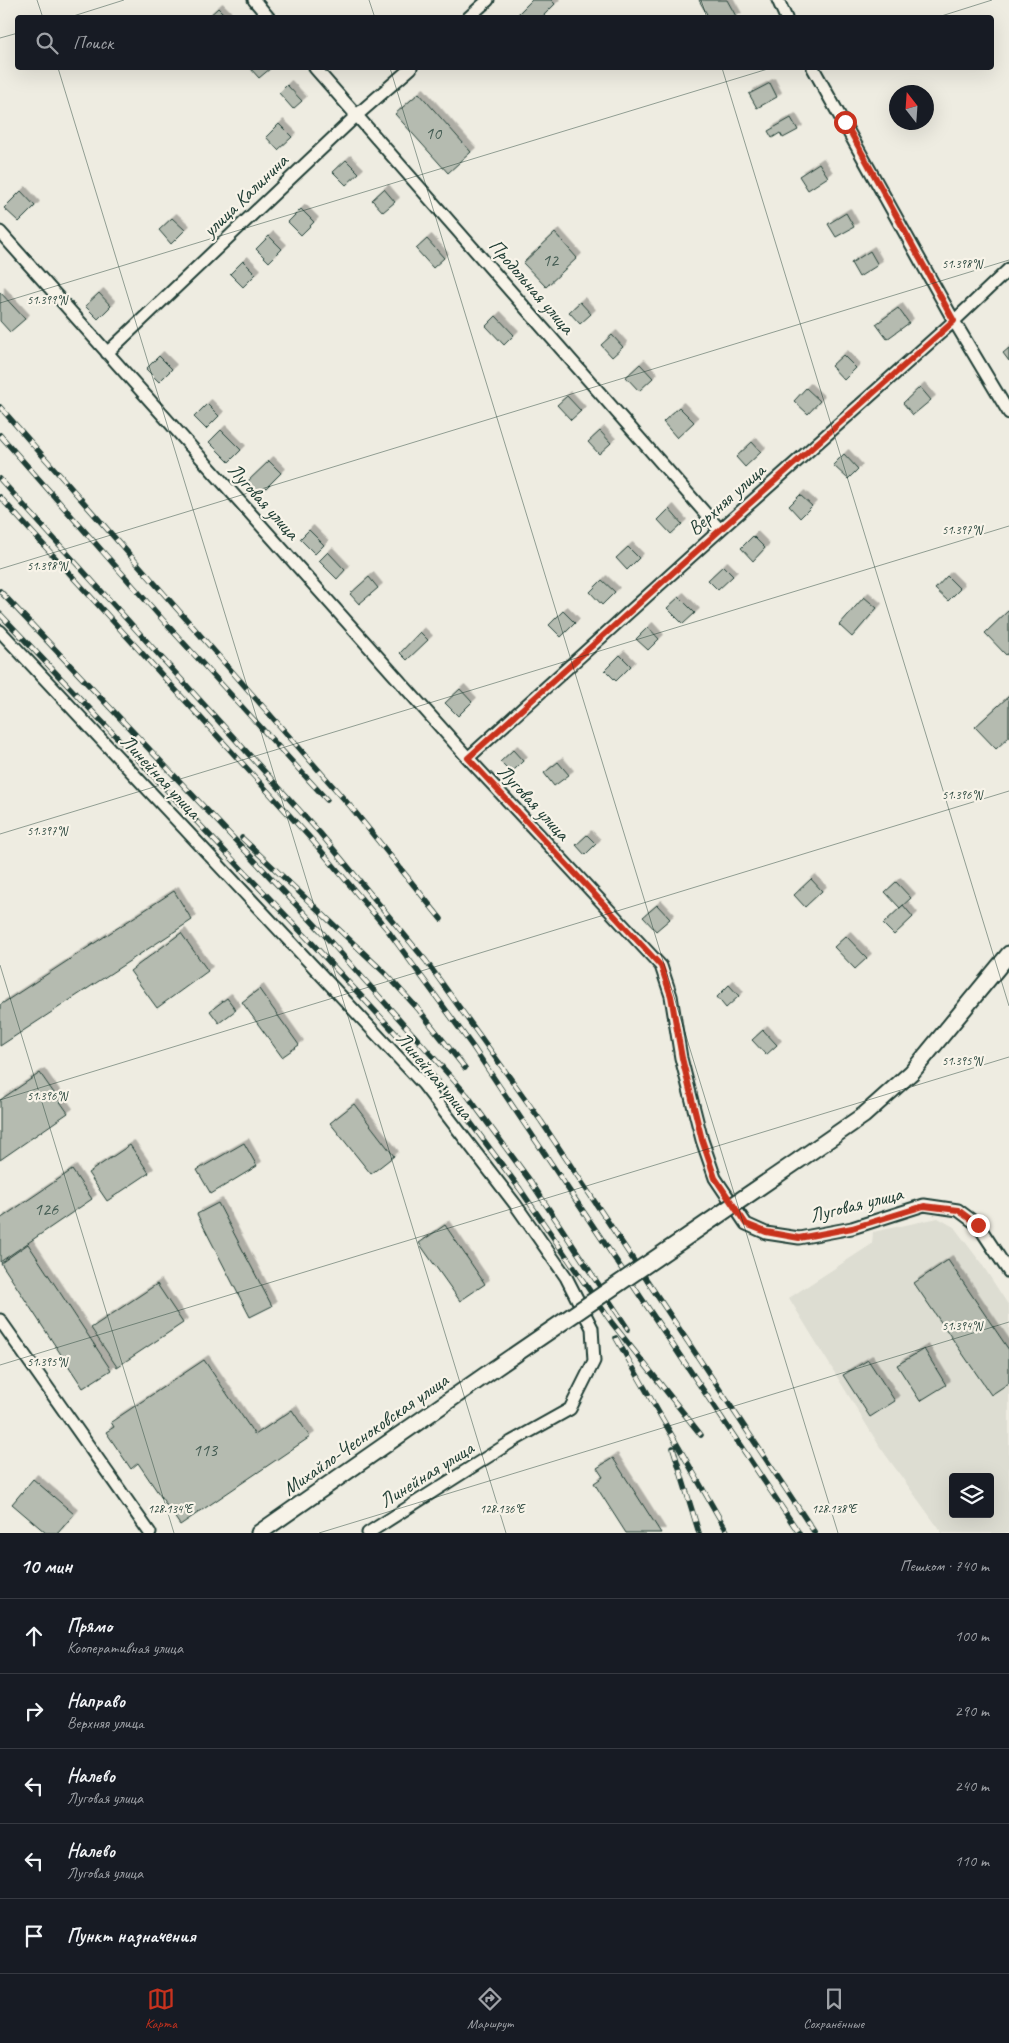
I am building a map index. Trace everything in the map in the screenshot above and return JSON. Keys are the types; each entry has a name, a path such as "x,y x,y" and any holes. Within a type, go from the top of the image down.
{"street":[{"path":"254,0 266,15"},
{"path":"471,15 488,0"},
{"path":"778,0 785,15"},
{"name":"Продольная улица","path":"316,70 357,114 720,530"},
{"name":"улица Калинина","path":"107,353 357,114 409,70"},
{"path":"814,70 954,321 1009,413"},
{"name":"Луговая улица","path":"0,232 468,758 661,966 671,996 682,1058 715,1178 746,1224 766,1232 799,1238 852,1228 924,1206 958,1210 978,1225 1009,1272"},
{"name":"Верхняя улица","path":"468,758 954,321 1009,269"},
{"name":"Линейная улица","path":"0,631 423,1084 527,1220 566,1277 592,1328 594,1361 570,1409 511,1442 368,1533"},
{"name":"Михайло-Чесноковская улица","path":"259,1533 864,1115 912,1072 1009,954"},
{"path":"0,1320 150,1533"}],"shaded area":[{"path":"938,1218 954,1227 981,1263 1009,1306 1009,1533 942,1533 880,1447 789,1298 872,1244 873,1232"}],"building":[{"path":"532,0 551,0 555,4 544,15 517,15"},
{"path":"699,0 727,0 735,15 707,15"},
{"path":"218,8 225,15 210,15"},
{"path":"252,70 269,70 259,78"},
{"path":"770,83 777,97 757,108 749,94"},
{"path":"287,85 302,101 293,109 279,93"},
{"path":"419,93 471,152 448,173 395,114"},
{"path":"791,118 798,130 783,138 780,133 772,138 768,131"},
{"path":"279,124 292,137 278,150 266,137"},
{"path":"346,160 359,173 346,185 333,172"},
{"path":"819,163 828,177 808,190 799,176"},
{"path":"384,189 395,202 383,212 372,200"},
{"path":"21,191 35,206 19,222 4,208"},
{"path":"301,209 314,222 301,235 288,222"},
{"path":"846,213 854,227 836,237 828,224"},
{"path":"172,218 185,230 171,244 159,230"},
{"path":"555,233 577,258 546,287 523,263"},
{"path":"269,236 282,249 269,262 256,249"},
{"path":"427,239 444,258 433,268 416,249"},
{"path":"870,251 878,265 859,277 851,263"},
{"path":"243,261 256,274 243,287 230,274"},
{"path":"0,292 25,319 10,332 0,321"},
{"path":"99,293 111,306 98,319 85,306"},
{"path":"580,302 591,314 580,324 569,312"},
{"path":"898,308 909,323 887,339 876,324"},
{"path":"496,316 514,335 504,345 486,326"},
{"path":"612,335 623,347 612,357 601,345"},
{"path":"1009,348 1009,361 1003,353"},
{"path":"843,355 856,368 844,380 831,366"},
{"path":"159,356 172,369 159,382 146,369"},
{"path":"640,364 653,378 639,391 626,377"},
{"path":"920,387 931,400 913,415 903,403"},
{"path":"806,388 820,401 808,414 794,401"},
{"path":"567,396 581,411 571,420 557,405"},
{"path":"207,404 219,416 206,429 194,417"},
{"path":"679,407 694,422 677,438 663,422"},
{"path":"221,430 241,450 229,462 209,442"},
{"path":"600,431 611,443 599,454 588,442"},
{"path":"752,442 761,452 745,467 736,457"},
{"path":"844,454 858,469 848,479 833,465"},
{"path":"269,461 281,473 259,495 247,482"},
{"path":"800,495 812,506 800,518 789,506"},
{"path":"669,509 682,524 671,534 658,520"},
{"path":"309,530 324,545 315,554 300,539"},
{"path":"753,536 765,548 753,561 741,548"},
{"path":"628,547 639,558 627,570 616,558"},
{"path":"328,552 345,570 337,579 319,561"},
{"path":"723,566 733,576 718,590 708,580"},
{"path":"947,576 960,589 948,601 935,589"},
{"path":"369,577 378,588 359,604 350,594"},
{"path":"602,580 615,592 602,605 590,592"},
{"path":"679,597 695,613 683,624 667,608"},
{"path":"864,597 877,608 852,637 839,625"},
{"path":"1009,610 1009,653 1006,655 985,633"},
{"path":"563,611 575,623 561,637 549,625"},
{"path":"648,627 659,639 648,650 636,639"},
{"path":"420,632 428,640 407,660 400,653"},
{"path":"620,655 631,666 616,681 605,670"},
{"path":"460,689 472,702 458,716 445,703"},
{"path":"1009,696 1009,737 996,749 975,727"},
{"path":"513,750 523,761 511,773 500,762"},
{"path":"558,762 569,775 554,786 544,773"},
{"path":"587,835 596,844 585,855 576,845"},
{"path":"811,879 822,891 805,907 794,895"},
{"path":"896,882 911,898 900,908 885,892"},
{"path":"174,891 192,920 0,1046 0,1005"},
{"path":"657,905 670,919 656,931 643,917"},
{"path":"903,905 913,917 894,935 883,924"},
{"path":"181,933 208,971 157,1008 130,971"},
{"path":"846,936 867,958 855,969 834,947"},
{"path":"729,985 739,996 726,1008 717,997"},
{"path":"259,989 299,1045 282,1057 242,1002"},
{"path":"227,998 236,1010 219,1023 210,1011"},
{"path":"763,1030 777,1045 766,1055 752,1040"},
{"path":"40,1073 68,1113 0,1160 0,1100"},
{"path":"354,1104 394,1156 371,1174 330,1123"},
{"path":"244,1143 257,1166 211,1194 197,1170"},
{"path":"130,1145 149,1173 107,1201 88,1173"},
{"path":"72,1170 92,1199 0,1262 0,1219"},
{"path":"218,1203 272,1306 250,1317 197,1214"},
{"path":"445,1225 485,1284 460,1301 419,1243"},
{"path":"28,1244 111,1370 83,1388 1,1263"},
{"path":"948,1260 1009,1350 1009,1383 991,1395 914,1283"},
{"path":"157,1284 183,1323 117,1367 91,1328"},
{"path":"924,1349 946,1385 920,1401 897,1365"},
{"path":"204,1360 255,1435 292,1410 310,1437 180,1525 138,1463 131,1469 106,1432 114,1427 111,1422"},
{"path":"868,1360 895,1401 870,1417 843,1375"},
{"path":"613,1458 661,1533 626,1533 594,1483 603,1477 597,1468"},
{"path":"33,1479 74,1514 58,1533 46,1533 12,1504"}],"railway":[{"path":"0,407 351,807 441,919"},
{"path":"0,435 170,628 327,800"},
{"path":"0,479 320,833 426,961 541,1121 815,1533"},
{"path":"0,497 312,840 386,928 473,1047 799,1533"},
{"path":"0,591 320,930 467,1095 531,1182 628,1329"},
{"path":"0,614 309,940 400,1038 456,1103 520,1189 612,1323 701,1435"},
{"path":"242,838 387,975 419,1010 465,1068"},
{"path":"616,1338 728,1533"},
{"path":"673,1448 699,1533"}],"route":[{"path":"845,122 954,321 468,758 661,966 671,996 682,1058 702,1140 715,1178 746,1224 766,1232 799,1238 852,1228 924,1206 958,1210 978,1225"}]}
